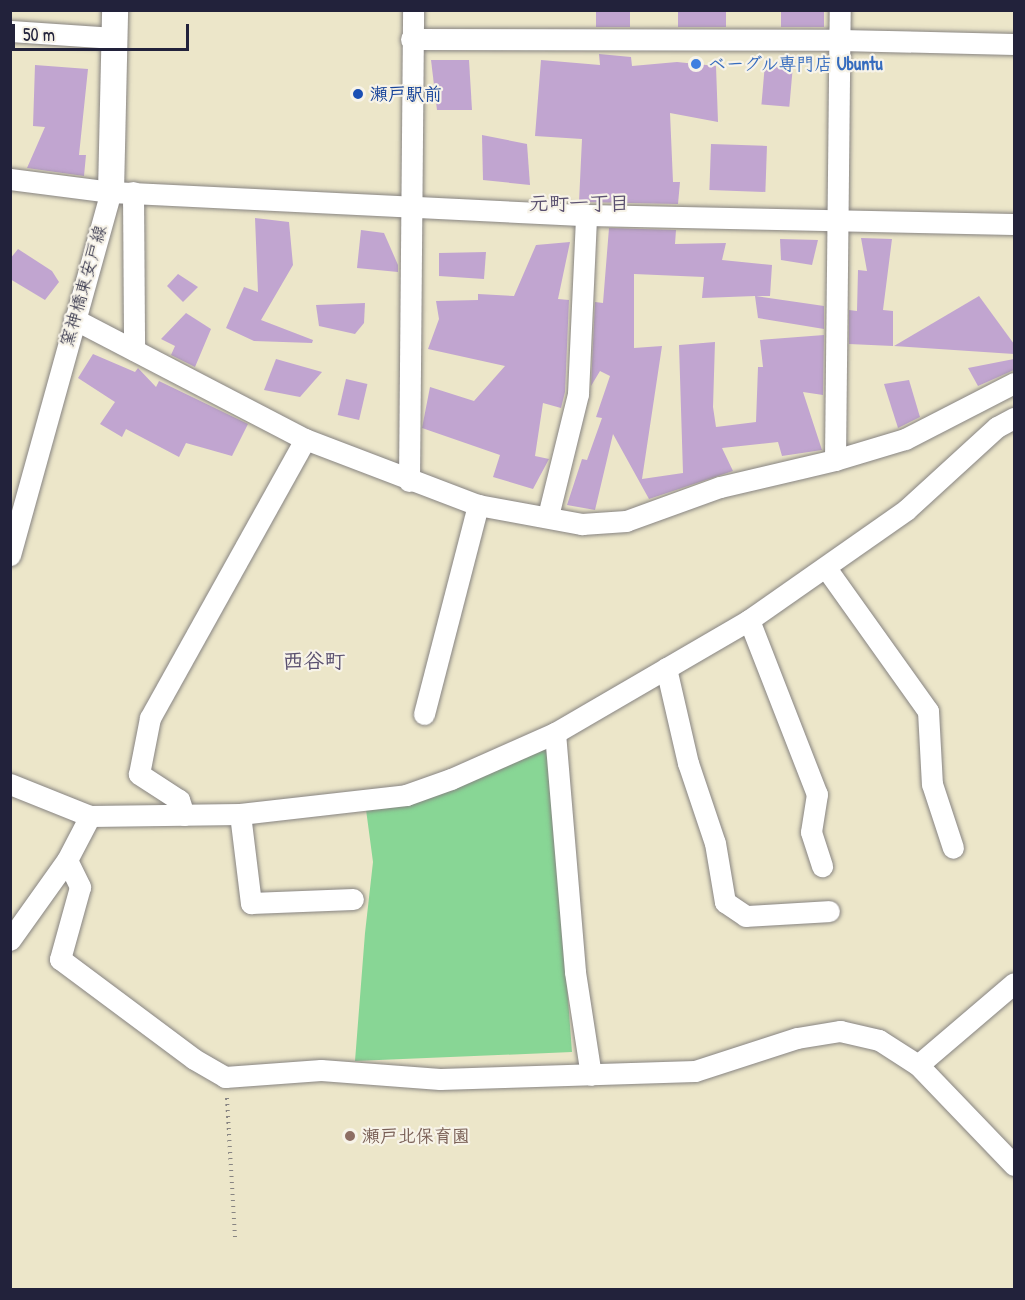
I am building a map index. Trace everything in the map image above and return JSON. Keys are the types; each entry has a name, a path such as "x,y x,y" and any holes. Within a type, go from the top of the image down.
{"street":[{"name":"窯神橋東安戸線","path":"11,549 74,319 122,192 115,10"},
{"path":"409,481 413,10"},
{"path":"835,460 840,10"},
{"path":"10,31 115,38"},
{"path":"411,39 840,40 1014,44"},
{"path":"10,179 122,192 586,215 1014,224"},
{"path":"122,192 134,350"},
{"path":"548,516 578,394 586,215"},
{"path":"74,319 305,439 409,481 478,506 548,516 582,524 626,521 720,487 835,460 906,439 1014,383"},
{"path":"10,784 90,816 184,815 240,814 406,795 451,779 555,733 749,620 906,510 997,427 1014,418"},
{"path":"184,815 179,800 139,774 150,718 305,439"},
{"path":"424,714 478,506"},
{"path":"826,568 928,711 932,784 953,848"},
{"path":"749,620 817,794 811,832 822,866"},
{"path":"666,668 688,763 715,843 725,902 746,915 829,911"},
{"path":"555,733 575,972 591,1075"},
{"path":"240,814 250,903 353,899"},
{"path":"10,940 67,860 90,816"},
{"path":"67,860 80,887 60,959 194,1059 225,1077 321,1070 440,1079 694,1071 797,1038 840,1031 879,1040 918,1065 1014,1165"},
{"path":"918,1065 1014,983"}],"path":[{"path":"225,1077 235,1238"}],"green space":[{"path":"549,747 572,1052 355,1061 373,862 365,802"}],"building":[{"path":"596,10 630,10 630,27 596,27"},
{"path":"678,10 726,10 726,27 678,27"},
{"path":"781,10 824,10 824,27 781,27"},
{"path":"599,54 631,57 632,66 677,62 716,66 718,122 670,113 673,182 680,182 678,204 579,202 582,139 535,136 541,60 600,65"},
{"path":"431,60 469,60 472,110 437,110"},
{"path":"765,63 793,65 789,107 761,104"},
{"path":"35,65 88,69 79,155 86,155 84,176 27,168 45,127 33,126"},
{"path":"482,135 527,144 530,185 483,180"},
{"path":"711,144 767,146 765,192 709,190"},
{"path":"255,218 289,222 293,265 261,320 313,340 312,343 254,341 226,328 244,287 258,292"},
{"path":"609,228 676,230 675,244 726,243 722,260 772,265 770,296 756,296 824,306 824,329 758,318 755,296 702,298 704,277 634,274 634,348 662,346 642,479 683,473 679,345 715,342 713,407 716,427 756,422 758,367 763,367 760,340 824,335 823,395 803,392 822,450 782,456 778,442 722,448 733,471 649,499 613,434 595,510 567,505 582,459 587,460 602,418 596,417 610,376 600,371 591,386 595,302 603,303"},
{"path":"361,230 384,233 398,265 398,272 357,268"},
{"path":"861,238 892,239 883,310 893,311 893,346 849,344 849,310 857,311 858,270 867,271"},
{"path":"780,239 818,240 812,265 781,260"},
{"path":"570,242 558,299 569,300 565,392 561,408 543,403 535,456 549,459 533,489 493,477 500,455 422,428 430,387 474,401 505,366 428,349 439,319 436,301 478,300 478,294 514,296 536,245"},
{"path":"18,249 52,271 59,282 45,300 10,279 10,259"},
{"path":"486,252 484,279 439,276 439,253"},
{"path":"178,274 198,287 183,302 167,286"},
{"path":"979,296 1014,344 1014,354 894,346"},
{"path":"365,303 364,323 355,334 319,326 316,305"},
{"path":"186,313 211,329 195,367 171,355 175,346 161,339"},
{"path":"93,354 135,372 138,368 156,387 159,381 248,424 232,456 186,443 179,457 126,429 122,437 100,424 115,402 78,378"},
{"path":"276,359 322,372 300,397 264,390"},
{"path":"1014,359 1014,370 978,386 968,368"},
{"path":"346,379 367,384 359,420 338,415"},
{"path":"909,380 920,417 898,428 884,384"}],"place":[{"name":"ベーグル専門店 Ubuntu","path":"696,64"},
{"name":"瀬戸駅前","path":"358,94"},
{"name":"瀬戸北保育園","path":"350,1136"}],"district":[{"name":"元町一丁目","path":"579,202"},
{"name":"西谷町","path":"314,661"}]}
